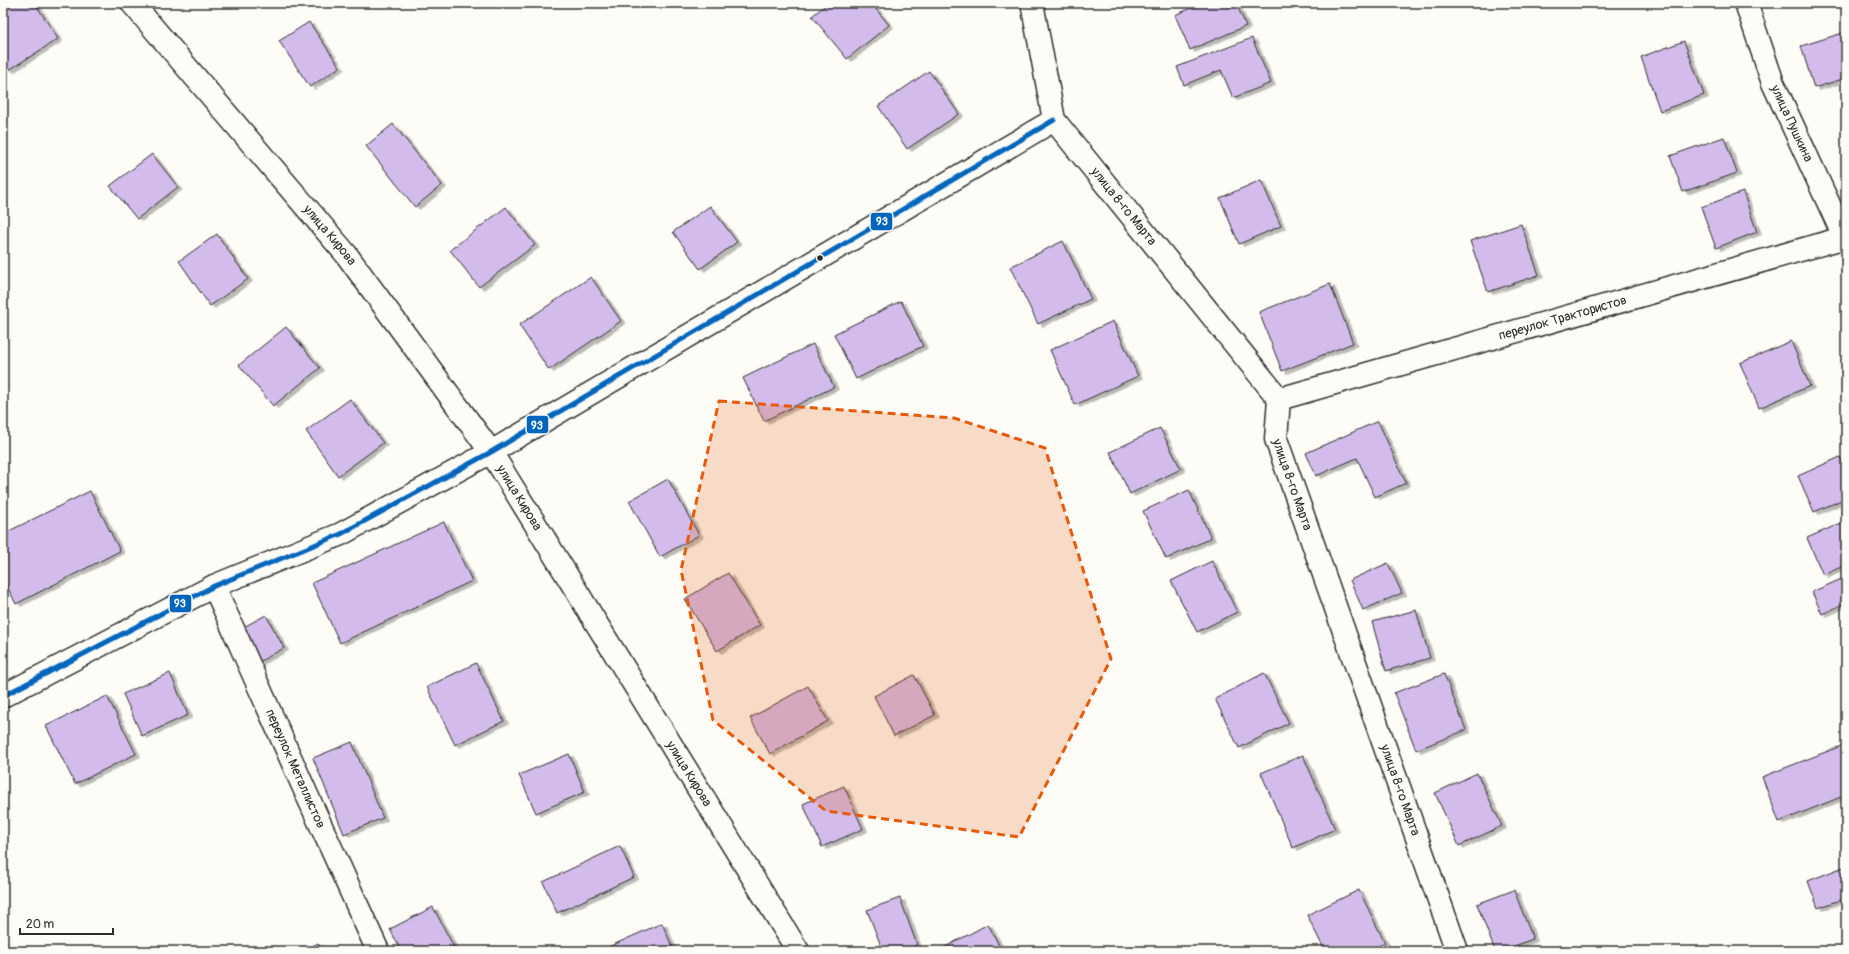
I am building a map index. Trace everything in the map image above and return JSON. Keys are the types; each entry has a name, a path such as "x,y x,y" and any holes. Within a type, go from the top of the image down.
{"street":[{"name":"улица Кирова","path":"132,3 346,254 491,452 798,951"},
{"name":"улица 8-го Марта","path":"1032,3 1054,120 1279,399 1276,439 1457,951"},
{"name":"улица Пушкина","path":"1746,3 1774,83 1846,238"},
{"path":"3,696 214,586 341,534 491,452 1054,120"},
{"name":"переулок Трактористов","path":"1279,399 1846,238"},
{"name":"переулок Металлистов","path":"214,586 306,795 378,951"}],"highlighted area":[{"path":"719,401 954,418 1045,448 1111,659 1019,837 826,811 713,720 681,570"}],"building":[{"path":"6,3 35,3 58,39 9,70 3,61 3,5"},
{"path":"828,3 871,3 889,25 847,59 812,16"},
{"path":"1203,3 1236,3 1246,26 1190,50 1175,15"},
{"path":"309,22 340,67 310,87 279,41"},
{"path":"1846,32 1846,78 1814,88 1801,46"},
{"path":"1252,38 1271,83 1233,98 1221,70 1184,85 1177,67"},
{"path":"1684,41 1704,95 1660,111 1641,57"},
{"path":"929,71 959,114 907,149 878,106"},
{"path":"393,124 442,185 415,207 366,146"},
{"path":"1724,137 1737,173 1683,192 1670,156"},
{"path":"152,154 178,187 137,219 110,186"},
{"path":"1261,180 1281,226 1239,244 1220,198"},
{"path":"1743,192 1757,232 1716,248 1701,207"},
{"path":"710,206 737,242 700,269 673,232"},
{"path":"506,207 535,245 479,287 450,250"},
{"path":"1521,224 1539,275 1488,292 1470,241"},
{"path":"217,234 248,279 210,306 179,261"},
{"path":"1063,241 1091,299 1038,324 1010,267"},
{"path":"591,277 621,321 549,370 519,325"},
{"path":"1330,284 1353,343 1282,371 1259,312"},
{"path":"901,301 923,346 856,379 834,334"},
{"path":"1113,321 1138,376 1075,405 1050,350"},
{"path":"286,327 320,368 273,406 239,365"},
{"path":"1791,341 1810,386 1759,408 1740,363"},
{"path":"813,344 834,387 764,421 743,378"},
{"path":"350,399 383,443 338,476 306,431"},
{"path":"1378,421 1406,483 1375,497 1357,458 1316,476 1306,453"},
{"path":"1160,428 1181,469 1130,494 1110,452"},
{"path":"1840,457 1846,470 1846,498 1814,512 1798,476"},
{"path":"668,479 699,535 660,557 629,501"},
{"path":"1189,490 1211,538 1166,559 1143,511"},
{"path":"90,491 120,551 16,604 3,578 3,534"},
{"path":"1846,521 1846,565 1823,575 1807,538"},
{"path":"444,522 472,581 340,643 312,583"},
{"path":"1212,561 1237,612 1197,632 1171,581"},
{"path":"1388,563 1402,593 1363,610 1350,580"},
{"path":"728,573 760,625 717,651 685,599"},
{"path":"1846,577 1846,603 1822,614 1812,592"},
{"path":"1416,610 1430,658 1386,671 1372,622"},
{"path":"266,615 284,648 259,662 240,629"},
{"path":"476,663 504,721 455,745 427,687"},
{"path":"170,673 188,715 142,736 123,694"},
{"path":"1264,673 1289,723 1239,748 1215,699"},
{"path":"1444,674 1466,730 1416,750 1394,693"},
{"path":"914,675 935,715 894,736 874,696"},
{"path":"808,686 828,721 770,754 750,718"},
{"path":"107,696 136,754 75,784 46,726"},
{"path":"352,742 383,818 344,834 313,758"},
{"path":"1846,744 1846,795 1779,822 1762,777"},
{"path":"569,754 585,792 536,813 519,775"},
{"path":"1303,755 1335,829 1293,848 1261,773"},
{"path":"1477,773 1502,826 1459,846 1435,793"},
{"path":"844,786 863,829 822,847 803,804"},
{"path":"620,846 634,877 557,913 543,882"},
{"path":"1846,866 1846,898 1818,908 1808,881"},
{"path":"1359,890 1385,943 1369,951 1325,951 1307,915"},
{"path":"1514,890 1533,939 1501,951 1495,951 1477,904"},
{"path":"900,898 917,945 901,951 883,951 867,910"},
{"path":"433,907 456,951 401,951 390,929"},
{"path":"662,923 674,951 604,951 604,949"},
{"path":"988,924 1002,951 938,951"},
{"path":"318,943 322,951 303,951"}],"transit line":[{"name":"93","path":"3,696 214,586 341,534 491,452 1054,120"}]}
